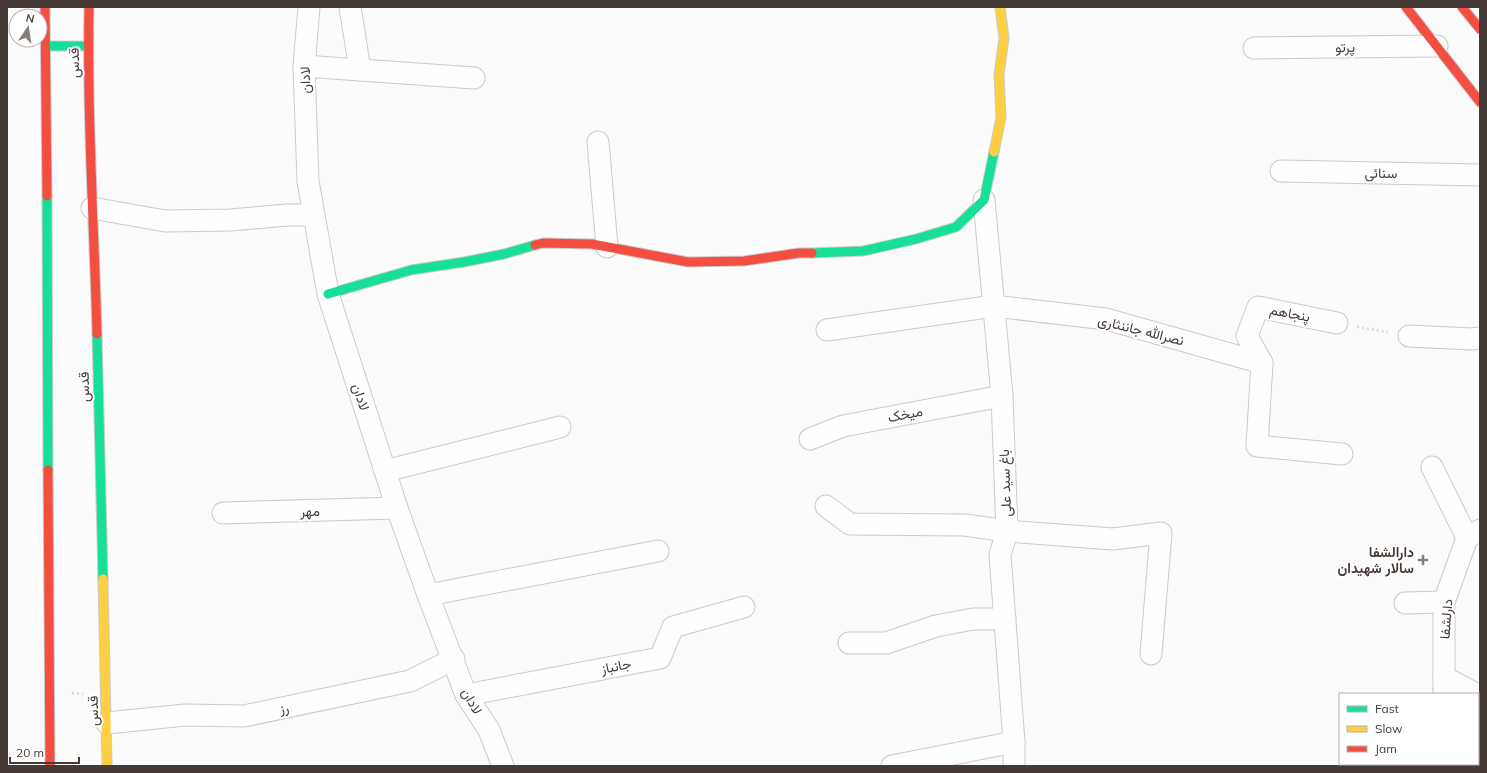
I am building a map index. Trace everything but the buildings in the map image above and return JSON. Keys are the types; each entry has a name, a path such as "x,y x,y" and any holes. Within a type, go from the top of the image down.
{"main road":[{"name":"قدس","path":"89,7 88,46 92,208 95,257 107,766"},
{"path":"328,294 411,270 504,254 543,243 592,244 688,262 744,261 799,253 863,251 916,239 956,227 984,200 1001,117 999,75 1004,38 1000,7"},
{"path":"1406,7 1480,102"},
{"path":"1462,7 1480,29"},
{"path":"48,46 88,46"},
{"name":"قدس","path":"46,48 50,766"}],"street":[{"name":"لادان","path":"309,7 304,66 308,181 328,294 397,508 428,595 454,659 466,695 489,730 503,766"},
{"path":"350,7 360,70"},
{"name":"پرتو","path":"1254,48 1436,46"},
{"path":"304,66 474,78"},
{"path":"598,142 606,247"},
{"name":"سنائی","path":"1281,171 1480,175"},
{"name":"باغ سید علی","path":"984,200 1002,396 1007,531 1000,555 1014,742 1014,766"},
{"path":"92,208 165,221 230,220 288,215 314,215"},
{"name":"نصرالله جاننثاری","path":"827,330 994,306 1106,319 1262,363"},
{"name":"پنجاهم","path":"1262,363 1247,336 1258,307 1337,323"},
{"path":"1409,336 1472,339 1480,338"},
{"path":"1262,363 1257,446 1342,454"},
{"name":"میخک","path":"810,439 843,426 1002,396"},
{"path":"385,471 560,427"},
{"path":"1432,467 1474,534"},
{"path":"826,506 850,524 965,525 1007,531 1112,539 1161,533 1151,654"},
{"name":"مهر","path":"223,513 397,508"},
{"name":"دارلشفا","path":"1444,686 1444,602 1474,534"},
{"path":"428,595 658,551"},
{"path":"1405,603 1444,602"},
{"name":"جانباز","path":"466,695 660,658 673,627 744,607"},
{"path":"849,643 886,643 936,626 973,619 1005,619"},
{"name":"رز","path":"107,723 184,715 244,716 410,681 454,659"},
{"path":"1444,686 1470,693"},
{"path":"892,766 1014,742"}],"path":[{"path":"1337,323 1409,336"},
{"path":"50,692 106,694"}],"traffic: fast":[{"path":"48,46 88,46"},
{"path":"812,253 863,251 916,239 956,227 984,200 994,152"},
{"path":"47,196 48,470"},
{"path":"328,294 411,270 504,254 535,245"},
{"path":"97,334 103,579"}],"traffic: slow":[{"path":"994,152 1001,117 999,75 1004,38 1000,7"},
{"path":"103,579 107,766"}],"traffic: jam":[{"path":"45,7 47,196"},
{"path":"89,7 90,130 97,334"},
{"path":"1406,7 1480,102"},
{"path":"1462,7 1480,29"},
{"path":"535,245 543,243 592,244 688,262 744,261 799,253 812,253"},
{"path":"48,470 50,766"}],"place":[{"name":"دارالشفا سالار شهیدان","path":"1423,560"}]}
